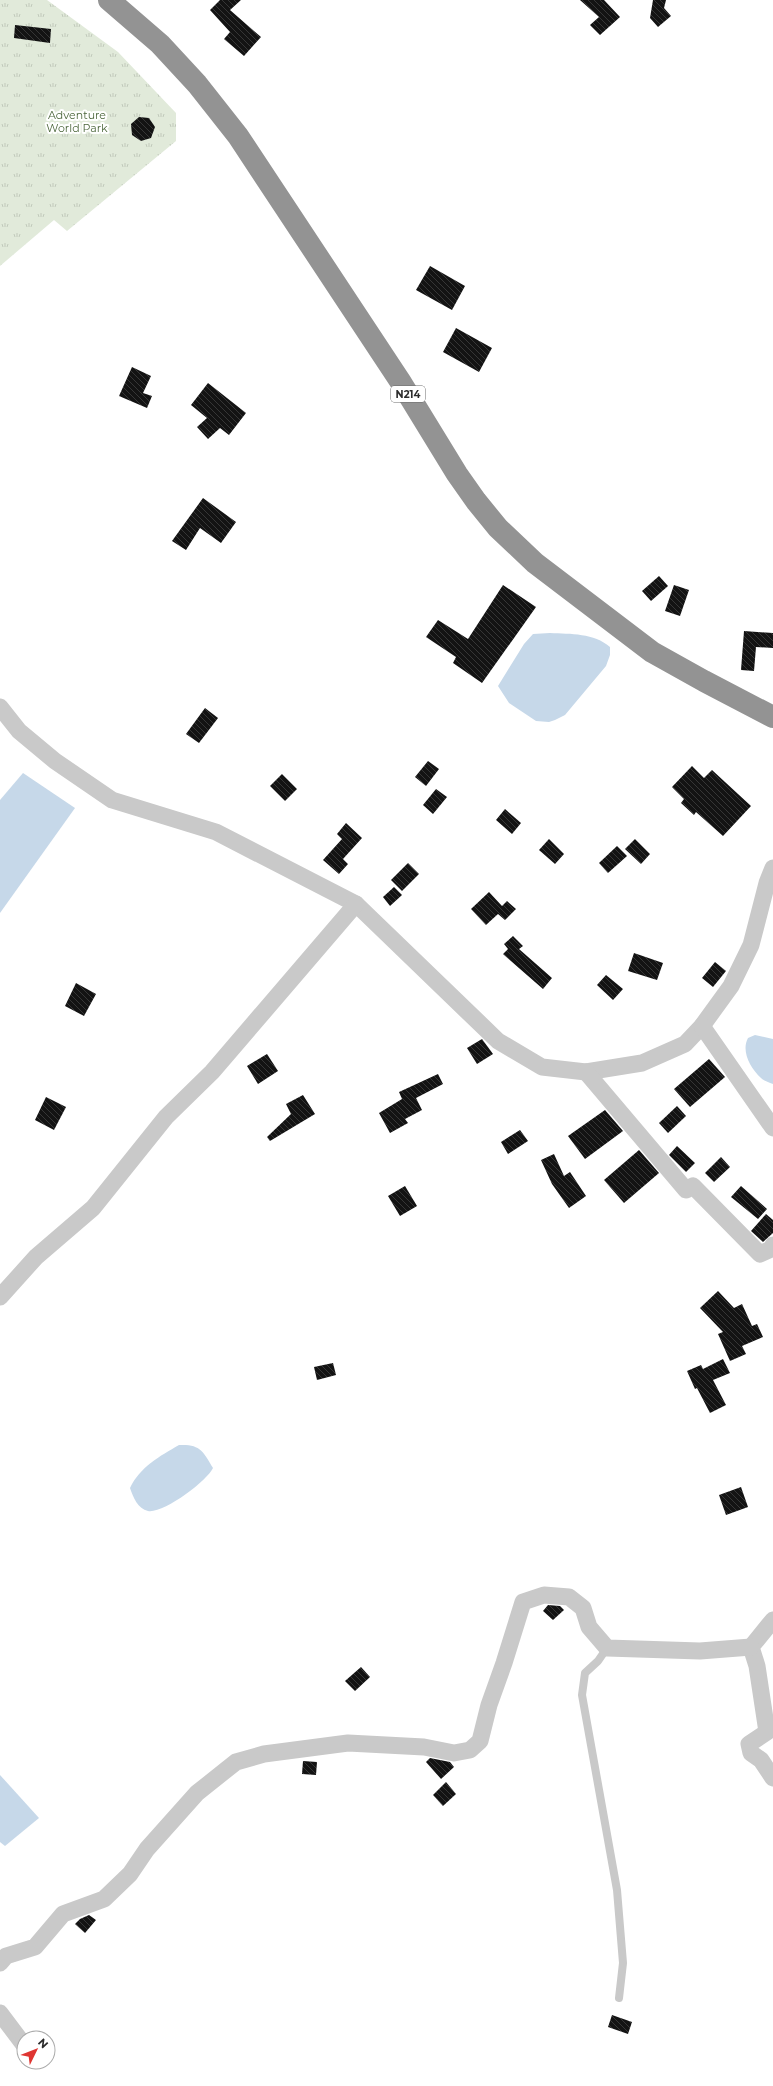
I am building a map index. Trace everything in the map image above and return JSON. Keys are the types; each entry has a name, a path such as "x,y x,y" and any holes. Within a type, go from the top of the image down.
{"highway":[{"name":"N214","path":"109,0 160,44 197,84 238,136 400,382 457,474 498,528 535,563 652,652 773,717"}],"street":[{"path":"0,707 19,731 55,760 112,800 216,832 356,904 498,1041 542,1067 586,1072 642,1063 685,1044 702,1026 731,986 751,945 767,883 773,868"},
{"path":"0,1297 36,1257 93,1208 166,1118 212,1072 356,904"},
{"path":"702,1026 773,1128"},
{"path":"586,1072 686,1190 694,1186 760,1254 770,1249 773,1245"},
{"path":"0,1963 6,1956 35,1946 63,1914 104,1899 130,1874 147,1849 198,1793 236,1762 264,1754 348,1743 424,1747 454,1753 470,1750 480,1741 489,1704 504,1662 522,1602 544,1595 570,1597 582,1608 589,1628 607,1648 700,1651 751,1647 773,1620"},
{"path":"751,1647 757,1666 767,1732 749,1744 751,1753 761,1760 773,1778"},
{"path":"0,2013 16,2034"}],"lane":[{"path":"607,1648 598,1661 585,1673 582,1695 617,1890 623,1963 619,1998"}],"green space":[{"name":"Adventure World Park","path":"0,0 47,0 118,52 176,113 176,141 67,231 54,220 0,266"}],"water":[{"path":"550,633 582,635 597,639 610,647 610,655 606,666 565,715 549,722 536,721 509,703 498,686 524,644 533,634"},
{"path":"23,773 75,808 0,913 0,800"},
{"path":"755,1035 773,1039 773,1084 765,1081 757,1074 750,1064 746,1054 746,1043 748,1038"},
{"path":"179,1445 196,1447 203,1453 213,1468 202,1481 184,1496 155,1511 144,1510 136,1502 130,1488 145,1468"},
{"path":"0,1775 39,1818 5,1846 0,1842"}],"building":[{"path":"220,0 241,0 230,10 261,37 244,56 224,39 230,32 210,10"},
{"path":"580,0 604,0 620,17 600,35 590,25 599,17"},
{"path":"653,0 666,0 664,8 671,16 658,27 650,18"},
{"path":"15,25 51,29 50,43 14,38"},
{"path":"139,117 149,118 155,127 151,138 141,141 132,135 131,124"},
{"path":"430,266 465,286 452,310 416,290"},
{"path":"456,328 492,348 479,372 443,352"},
{"path":"132,367 151,376 143,393 152,396 147,408 119,396"},
{"path":"208,383 246,413 229,435 220,428 208,439 197,427 207,418 191,405"},
{"path":"203,498 236,522 221,543 200,528 186,550 172,541"},
{"path":"659,576 668,586 651,601 642,591"},
{"path":"503,585 536,607 482,683 453,663 456,657 426,637 438,620 468,639"},
{"path":"674,585 689,590 680,616 665,611"},
{"path":"744,631 773,633 773,648 756,647 754,671 741,670"},
{"path":"205,708 218,718 199,743 186,734"},
{"path":"428,761 439,769 426,786 415,777"},
{"path":"692,766 704,778 712,770 751,806 723,836 696,812 694,815 681,803 684,799 672,787"},
{"path":"282,774 297,789 285,801 270,786"},
{"path":"436,789 447,797 433,814 423,805"},
{"path":"505,809 521,823 512,834 496,820"},
{"path":"346,823 362,838 343,859 348,864 339,874 323,860 342,839 337,834"},
{"path":"549,839 564,854 555,864 539,850"},
{"path":"635,839 650,854 641,864 625,849"},
{"path":"617,846 627,856 608,873 599,863"},
{"path":"408,863 419,874 402,891 391,880"},
{"path":"394,887 402,895 390,906 383,897"},
{"path":"489,892 502,906 507,901 516,909 505,920 498,914 486,925 471,909"},
{"path":"513,936 523,946 519,949 552,978 543,989 503,954 508,949 504,944"},
{"path":"634,953 663,963 657,980 628,971"},
{"path":"715,962 726,971 713,987 702,978"},
{"path":"606,975 623,989 613,1000 597,985"},
{"path":"76,983 96,994 84,1016 65,1006"},
{"path":"482,1039 493,1054 477,1064 467,1048"},
{"path":"267,1054 278,1071 258,1084 247,1066"},
{"path":"709,1059 725,1077 690,1107 674,1089"},
{"path":"438,1074 443,1084 416,1098 422,1110 405,1119 408,1123 390,1133 379,1113 402,1099 399,1092"},
{"path":"303,1095 315,1114 270,1141 267,1137 291,1114 286,1104"},
{"path":"46,1097 66,1107 54,1130 35,1120"},
{"path":"677,1106 686,1116 668,1133 659,1123"},
{"path":"605,1110 623,1131 585,1159 568,1136"},
{"path":"520,1130 528,1141 508,1154 501,1142"},
{"path":"677,1146 695,1163 686,1172 669,1155"},
{"path":"639,1150 659,1173 624,1203 604,1180"},
{"path":"554,1154 564,1176 570,1172 586,1196 569,1208 552,1184 541,1160"},
{"path":"721,1157 730,1167 714,1182 705,1173"},
{"path":"405,1186 417,1206 400,1216 388,1196"},
{"path":"741,1186 767,1209 758,1219 731,1197"},
{"path":"766,1214 773,1220 773,1233 763,1242 751,1231"},
{"path":"718,1291 734,1308 742,1304 752,1326 757,1324 763,1337 742,1346 746,1354 730,1361 718,1334 723,1332 700,1308"},
{"path":"723,1359 730,1373 713,1380 726,1405 710,1413 697,1388 695,1389 687,1371 701,1365 703,1369"},
{"path":"333,1363 336,1375 317,1380 314,1367"},
{"path":"741,1487 748,1507 726,1515 719,1495"},
{"path":"548,1605 560,1606 564,1610 553,1620 543,1611"},
{"path":"361,1667 370,1677 355,1691 345,1681"},
{"path":"430,1758 450,1762 454,1767 441,1779 426,1762"},
{"path":"303,1761 317,1762 316,1775 302,1774"},
{"path":"446,1782 456,1794 443,1806 433,1795"},
{"path":"89,1915 96,1920 85,1933 75,1924 80,1919"},
{"path":"612,2015 632,2022 628,2034 608,2027"}]}
